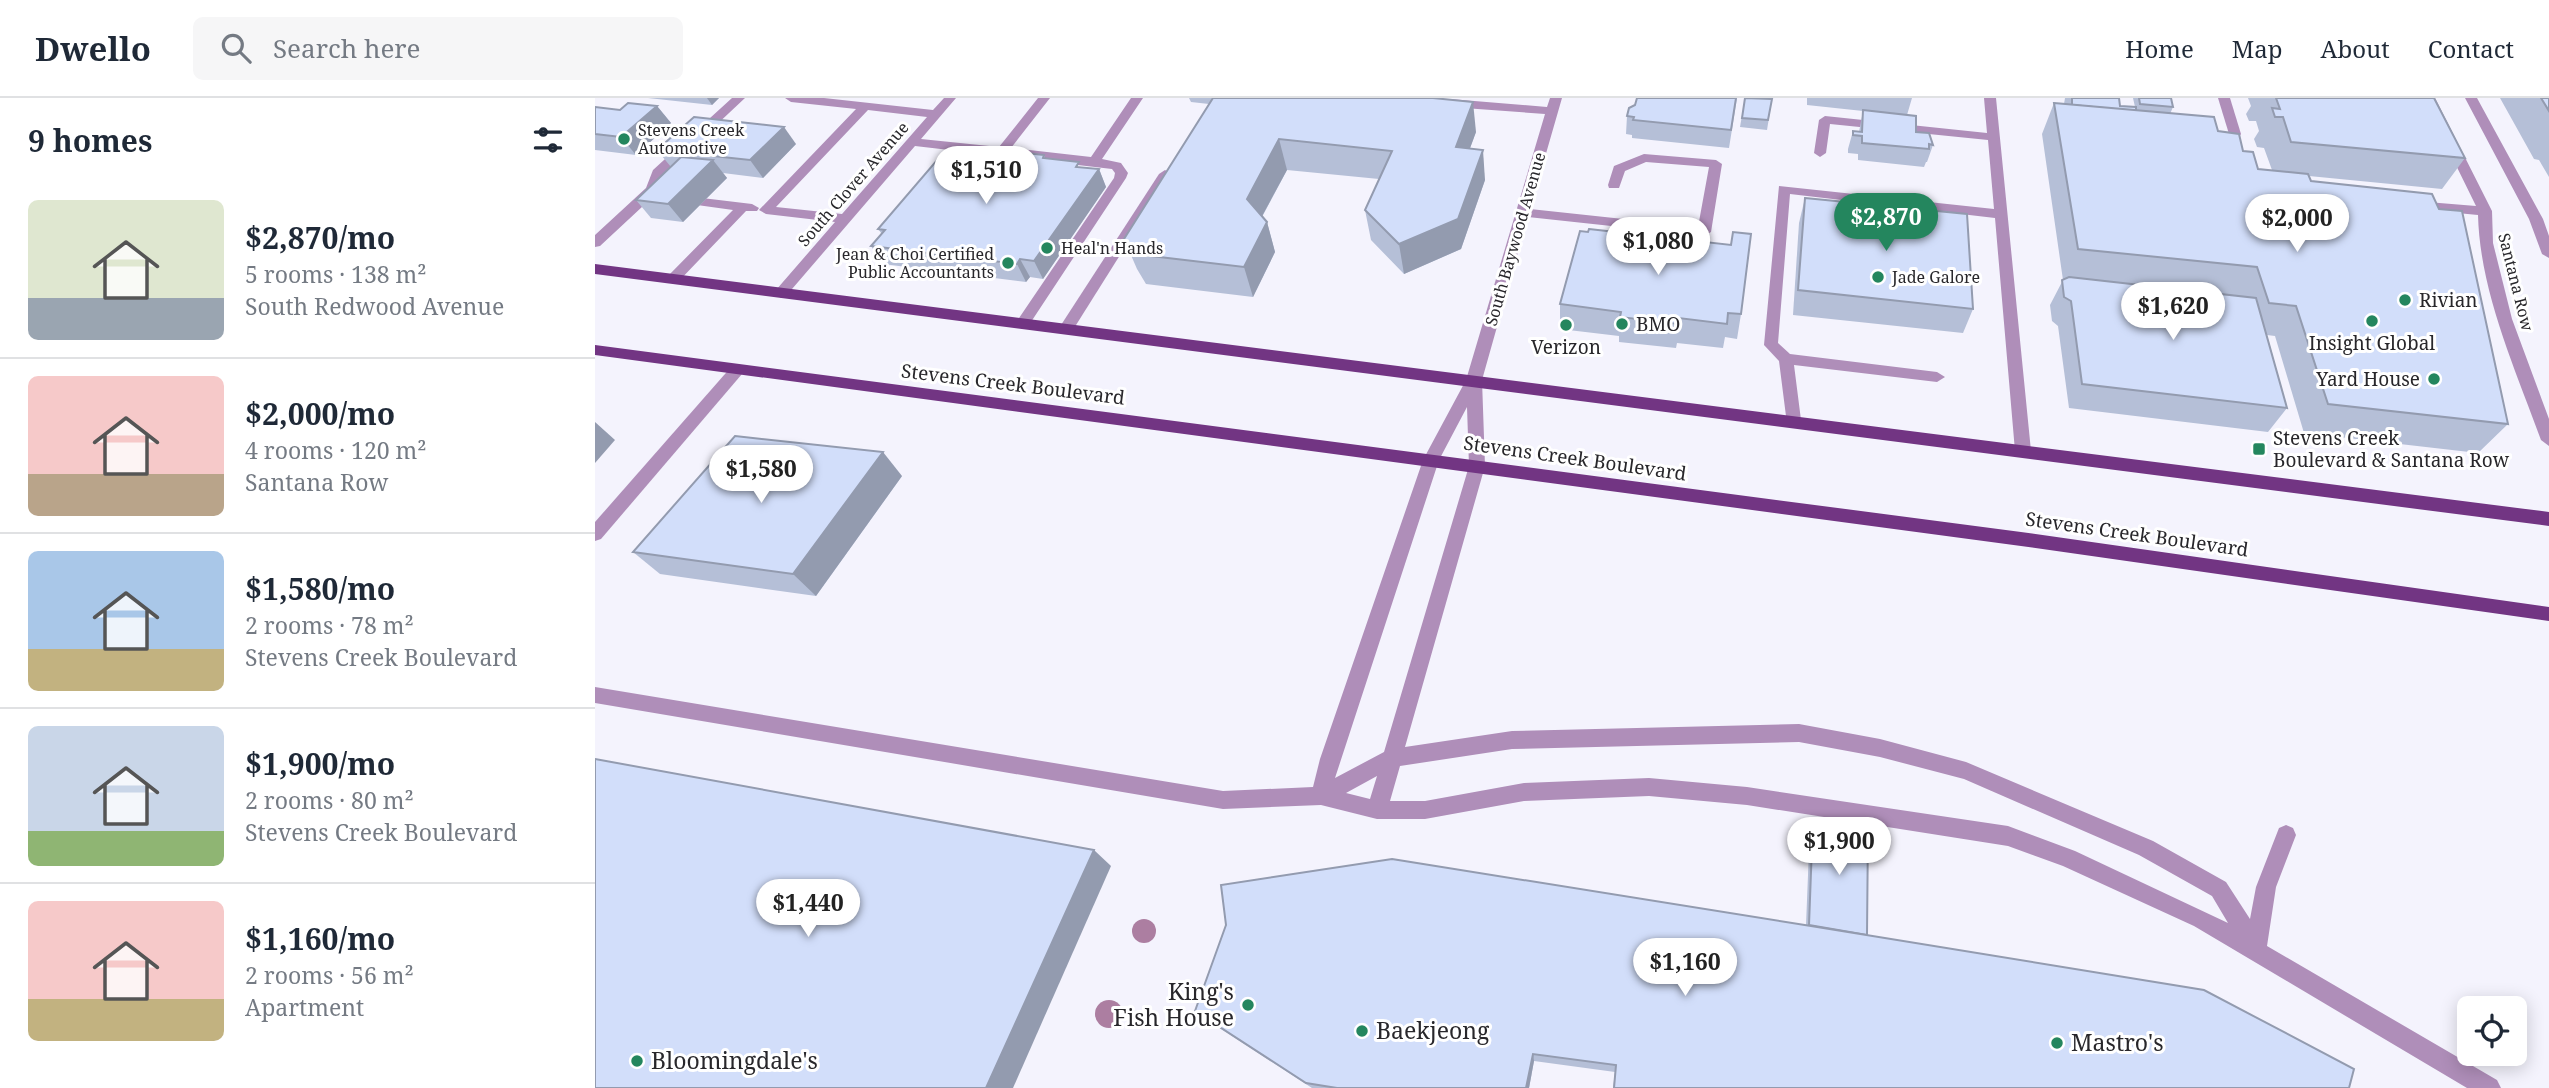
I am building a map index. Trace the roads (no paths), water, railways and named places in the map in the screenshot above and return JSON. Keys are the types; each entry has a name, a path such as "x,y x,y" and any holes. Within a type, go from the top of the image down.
{"main road":[{"path":"595,269 1793,420 2549,519"},
{"name":"Stevens Creek Boulevard","path":"595,350 1478,466 2549,614"}],"street":[{"path":"595,243 652,190 658,173 739,98"},
{"path":"791,98 936,114"},
{"name":"South Clover Avenue","path":"781,293 950,98"},
{"path":"1002,151 1044,98"},
{"path":"1094,161 1137,98"},
{"path":"1990,98 2024,451"},
{"path":"2224,98 2235,134"},
{"name":"Santana Row","path":"2429,98 2485,211 2486,243 2505,320 2549,440"},
{"name":"Santana Row","path":"2471,98 2542,220 2549,254"},
{"path":"1431,101 1554,105"},
{"name":"South Baywood Avenue","path":"1321,796 1431,460 1474,380 1554,105"},
{"path":"766,210 865,106"},
{"path":"1820,153 1825,120 1994,137"},
{"path":"914,142 1094,161 1117,166 1122,173 1022,324"},
{"path":"1523,212 1704,232 1716,164 1644,158 1619,169 1614,185"},
{"path":"1066,329 1174,160"},
{"path":"1937,377 1786,359 1772,345 1784,189 2000,214"},
{"path":"645,196 670,199"},
{"path":"702,202 845,219"},
{"path":"2407,204 2485,211"},
{"path":"672,280 743,207"},
{"path":"1786,359 1793,420"},
{"path":"595,534 737,370"},
{"name":"South Baywood Avenue","path":"1377,810 1478,466 1474,380"},
{"path":"595,695 1223,800 1321,796 1377,810 1425,810 1524,792 1649,787 1747,796 2008,836 2068,858 2201,919 2256,948 2489,1088"},
{"path":"1321,796 1391,758 1512,740 1799,733 1880,748 1966,771 2146,848 2219,889 2256,948"},
{"path":"2256,948 2266,887 2286,835"}],"place":[{"name":"Stevens Creek Automotive","path":"624,139"},
{"name":"Heal'n Hands","path":"1047,248"},
{"name":"Jean & Choi Certified Public Accountants","path":"1008,263"},
{"name":"Jade Galore","path":"1878,277"},
{"name":"Rivian","path":"2405,300"},
{"name":"Insight Global","path":"2372,321"},
{"name":"BMO","path":"1622,324"},
{"name":"Verizon","path":"1566,325"},
{"name":"Yard House","path":"2434,379"},
{"name":"Stevens Creek Boulevard & Santana Row","path":"2259,449"},
{"name":"King's Fish House","path":"1248,1005"},
{"name":"Baekjeong","path":"1362,1031"},
{"name":"Mastro's","path":"2057,1043"},
{"name":"Bloomingdale's","path":"637,1061"}]}
